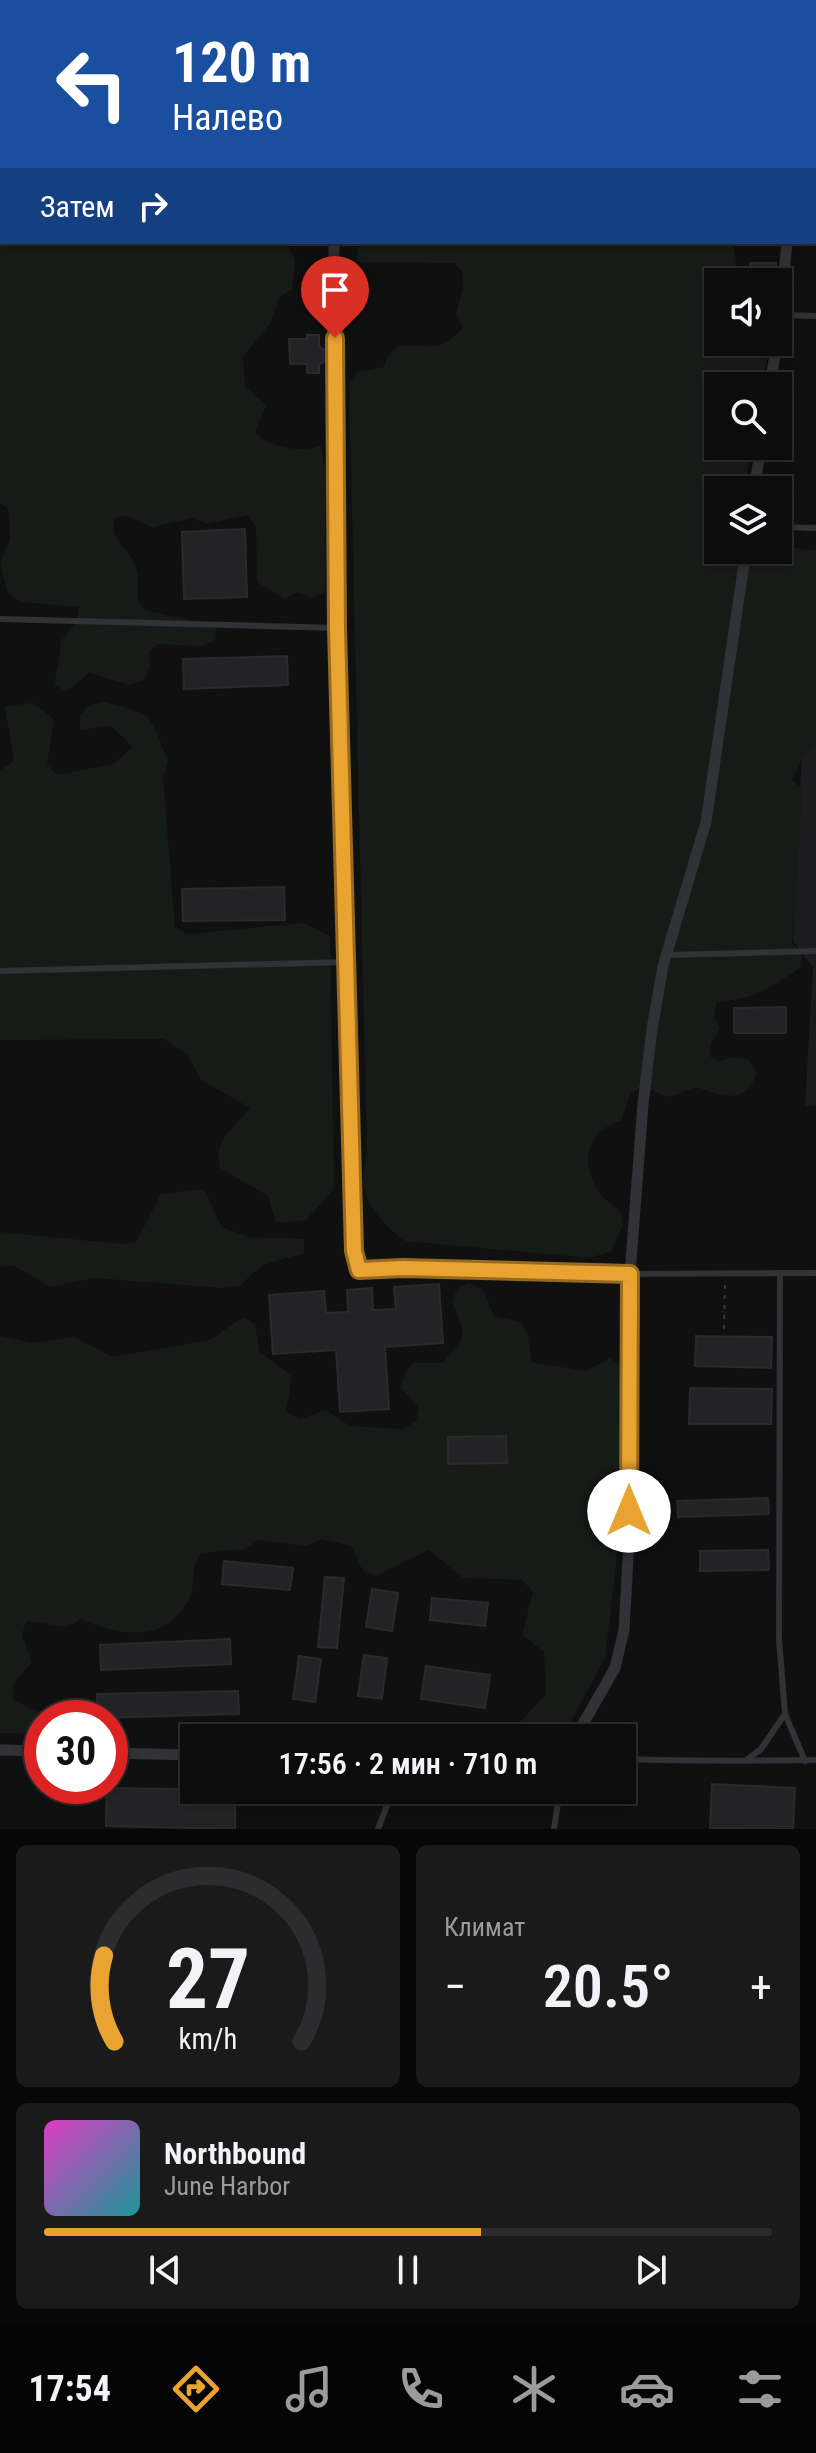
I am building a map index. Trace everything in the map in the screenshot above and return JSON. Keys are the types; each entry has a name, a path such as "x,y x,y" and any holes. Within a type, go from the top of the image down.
{"street":[{"path":"334,244 337,628 354,1251 359,1270 403,1268 630,1274"},
{"path":"785,268 787,244"},
{"path":"583,1724 615,1668 624,1630 629,1541 630,1274 652,1029 668,955 706,822 744,564"},
{"path":"0,1750 24,1751"},
{"path":"128,1753 180,1755"}],"lane":[{"path":"792,315 816,316"},
{"path":"792,527 816,528"},
{"path":"0,619 337,628"},
{"path":"668,955 816,951"},
{"path":"0,971 347,962"},
{"path":"780,1273 779,1639 785,1714 805,1761"},
{"path":"630,1274 816,1273"},
{"path":"748,1759 761,1749 785,1714"},
{"path":"636,1759 816,1760"},
{"path":"378,1829 388,1804"},
{"path":"554,1829 558,1804"}],"path":[{"path":"724,1329 725,1274"}],"shaded area":[{"path":"0,244 287,244 295,260 292,289 280,297 270,324 243,356 245,386 266,405 255,433 286,448 321,446 326,473 325,592 311,598 298,592 285,599 257,582 256,527 248,515 206,524 193,518 152,527 126,516 113,518 115,534 136,568 137,592 144,610 217,626 215,640 202,646 157,644 148,653 150,667 144,680 130,685 89,673 66,692 55,684 60,642 77,621 79,607 21,602 8,593 0,563 10,539 8,509 0,504"},
{"path":"366,244 733,244 737,268 704,268 704,356 767,356 765,372 704,372 704,460 749,460 747,476 704,476 704,564 792,564 792,547 816,551 816,746 805,754 792,780 803,789 792,943 802,954 800,968 762,992 717,1002 714,1016 720,1029 711,1043 709,1056 719,1061 733,1057 749,1060 757,1073 746,1090 732,1096 696,1087 669,1097 642,1087 630,1094 621,1121 595,1138 588,1163 591,1176 607,1201 620,1210 623,1225 611,1251 590,1258 405,1241 378,1216 364,1191 367,1155 349,383 357,372 384,367 389,356 401,346 443,344 463,328 456,315 463,273 454,263 356,262 358,248"},
{"path":"104,702 148,718 168,761 163,777 175,927 187,934 304,923 330,936 334,1189 306,1220 276,1223 268,1196 220,1168 219,1149 222,1141 250,1108 201,1080 188,1055 164,1039 0,1040 0,770 14,761 5,706 33,703 54,719 47,764 57,775 113,764 133,747 111,726 80,730 80,715 90,705"},
{"path":"804,710 816,710 816,1106 805,1106 813,967 793,941"},
{"path":"204,1189 222,1227 249,1237 304,1239 304,1253 263,1265 239,1286 223,1288 94,1278 50,1287 13,1265 0,1267 0,1232 122,1244 136,1242 161,1194"},
{"path":"469,1283 483,1289 494,1316 520,1322 528,1334 531,1362 585,1371 610,1358 621,1366 618,1547 605,1658 570,1724 518,1724 546,1694 544,1652 522,1635 533,1592 522,1580 463,1578 429,1550 376,1576 363,1571 351,1546 321,1539 307,1546 258,1540 245,1549 201,1553 195,1564 187,1602 172,1621 161,1628 134,1632 106,1628 80,1619 68,1627 26,1621 22,1635 32,1662 13,1684 13,1699 24,1705 24,1734 0,1733 0,1336 33,1343 75,1337 112,1357 210,1340 243,1317 255,1324 259,1351 292,1376 286,1412 300,1419 326,1410 350,1426 404,1429 416,1421 419,1408 401,1388 405,1374 413,1363 442,1363 460,1341 462,1329 452,1302 457,1289"}],"building":[{"path":"750,263 776,263 776,268 750,268"},
{"path":"307,335 319,335 319,346 326,351 326,360 319,365 319,373 307,373 307,364 290,364 289,339 307,339"},
{"path":"245,529 247,597 184,599 182,532"},
{"path":"287,656 288,685 184,689 183,659"},
{"path":"284,887 285,920 183,921 182,889"},
{"path":"786,1007 786,1033 734,1033 734,1008"},
{"path":"439,1284 443,1343 385,1347 389,1409 340,1412 336,1350 273,1354 269,1295 324,1291 326,1313 348,1312 347,1290 372,1288 373,1310 396,1309 394,1287"},
{"path":"696,1336 772,1337 771,1368 695,1366"},
{"path":"690,1388 772,1389 771,1424 689,1424"},
{"path":"506,1436 507,1463 448,1464 448,1437"},
{"path":"768,1498 769,1514 678,1517 677,1501"},
{"path":"768,1550 769,1570 700,1571 700,1551"},
{"path":"224,1561 293,1568 290,1590 222,1584"},
{"path":"325,1577 344,1578 337,1648 318,1647"},
{"path":"372,1589 398,1593 392,1631 366,1627"},
{"path":"432,1598 488,1603 485,1626 430,1620"},
{"path":"230,1639 231,1664 101,1670 100,1645"},
{"path":"364,1655 387,1658 382,1699 358,1696"},
{"path":"299,1656 321,1659 315,1702 293,1699"},
{"path":"426,1666 490,1675 485,1708 421,1699"},
{"path":"238,1691 239,1714 128,1717 128,1700 97,1700 97,1694"},
{"path":"712,1784 795,1788 793,1829 710,1828"},
{"path":"128,1788 180,1789 180,1804 235,1804 235,1829 106,1826 107,1804 128,1804"}],"route":[{"path":"335,338 342,877 354,1251 359,1270 403,1268 630,1274 629,1511"}]}
